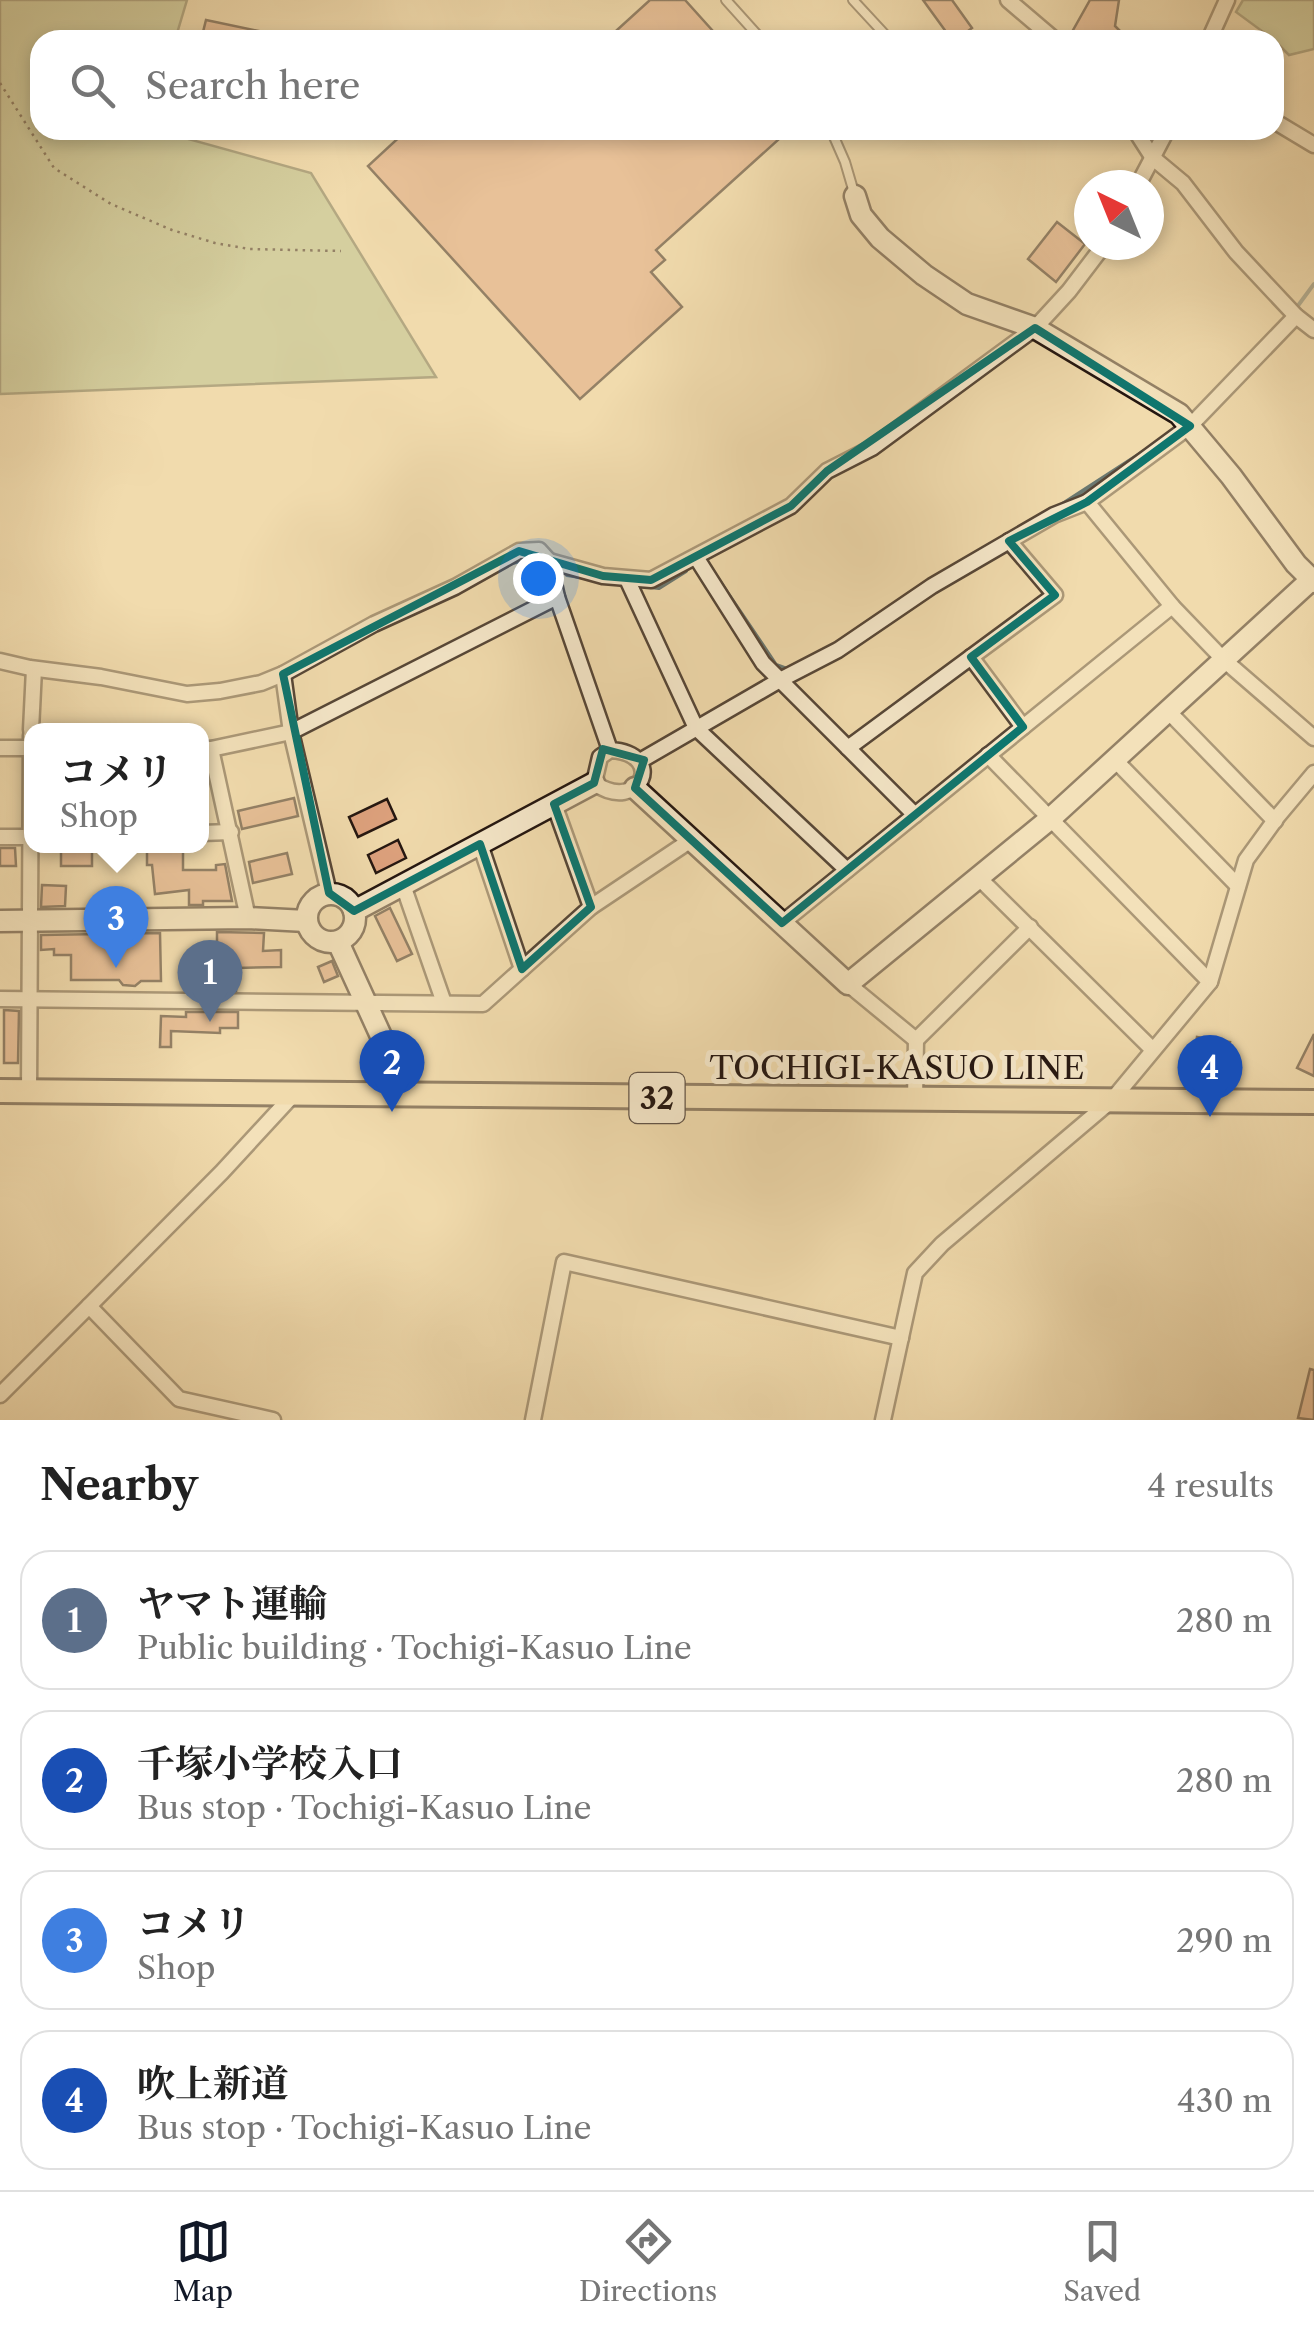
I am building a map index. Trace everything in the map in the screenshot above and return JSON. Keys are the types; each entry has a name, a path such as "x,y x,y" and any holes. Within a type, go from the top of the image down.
{"main road":[{"name":"TOCHIGI-KASUO LINE","path":"0,1092 1314,1102"}],"street":[{"path":"1008,0 1042,30"},
{"path":"1214,30 1227,0"},
{"path":"1284,127 1314,144"},
{"path":"1141,140 1153,158 1183,183 1236,252 1314,330"},
{"path":"1146,170 1161,140"},
{"path":"848,984 1051,818 1313,581 1179,414 1035,328 967,304 880,238 861,215 855,196"},
{"path":"549,562 603,576 651,580 791,506 827,472 872,448 1035,328 1093,260"},
{"path":"640,761 838,650 932,586 1054,515 1087,502 1190,426 1296,316"},
{"path":"1087,502 1172,606 1224,660 1314,738"},
{"path":"848,748 1055,595 1010,541"},
{"path":"0,661 187,694 261,683 519,551 539,550 549,562 557,597 610,750"},
{"path":"696,557 763,663 915,814"},
{"path":"627,579 696,728 847,870"},
{"path":"209,748 291,732 557,597"},
{"path":"782,923 1172,606"},
{"path":"971,657 1023,727"},
{"path":"31,723 34,669"},
{"path":"282,674 291,732 328,894"},
{"path":"1168,712 1274,820"},
{"path":"354,911 594,783 600,758 610,750 624,751 640,761 640,782 625,793 606,792 594,783"},
{"path":"988,755 1210,982"},
{"path":"209,759 231,832 248,918"},
{"path":"1115,760 1238,886"},
{"path":"883,1420 915,1273 942,1244 1112,1100 1210,982 1246,860 1314,773"},
{"path":"635,788 848,984 916,1040"},
{"path":"554,804 591,907"},
{"path":"209,833 231,832"},
{"path":"0,999 483,1004 591,907 691,840"},
{"path":"480,844 522,969"},
{"path":"29,1092 30,853"},
{"path":"979,878 1152,1049"},
{"path":"402,885 444,1003"},
{"path":"328,894 339,895 354,911 354,924 338,942 324,942 312,934 306,921 308,908 316,898 328,894"},
{"path":"0,921 306,921"},
{"path":"915,1100 916,1040 1030,926"},
{"path":"338,942 408,1095"},
{"path":"0,1395 222,1172 293,1095"},
{"path":"533,1420 564,1262 901,1338"},
{"path":"90,1306 179,1400 273,1420"}],"lane":[{"path":"726,0 753,30"},
{"path":"853,0 881,30"},
{"path":"836,140 855,196"}],"path":[{"path":"0,83 30,130"},
{"path":"36,140 54,168 111,204 172,230 249,249 341,251"}],"highlighted area":[{"path":"1035,328 1190,426 1087,502 1009,541 1055,595 971,657 1023,727 782,923 635,788 644,760 603,749 594,783 554,804 591,907 522,969 480,844 354,911 329,893 283,674 519,551 603,576 651,580 791,506 827,471"}],"green space":[{"path":"0,0 187,0 178,30 30,30 30,140 192,140 311,173 436,377 0,394"},
{"path":"1243,0 1314,0 1314,49 1289,55 1284,50 1284,30 1260,30 1236,12"}],"building":[{"path":"650,0 685,0 712,30 617,30"},
{"path":"923,0 952,0 972,28 945,30"},
{"path":"1090,0 1119,0 1115,26 1119,30 1073,30"},
{"path":"206,20 254,30 204,30"},
{"path":"396,140 778,140 656,250 665,260 651,272 682,307 580,399 368,166"},
{"path":"1057,222 1074,235 1074,258 1056,282 1028,259"},
{"path":"294,798 298,816 242,829 238,811"},
{"path":"387,799 396,819 358,837 349,817"},
{"path":"398,840 406,858 376,873 368,855"},
{"path":"0,848 15,848 16,866 0,866"},
{"path":"61,853 92,853 92,866 61,866"},
{"path":"147,853 183,853 183,870 216,870 216,865 225,864 232,901 189,905 189,890 155,894 152,865 147,865"},
{"path":"287,853 292,874 253,883 249,862"},
{"path":"42,885 66,886 65,906 41,907"},
{"path":"390,908 412,954 397,961 375,916"},
{"path":"217,932 264,933 263,951 281,950 281,967 236,968 236,991 217,991"},
{"path":"160,933 161,981 141,981 135,986 123,985 119,980 71,980 71,955 54,955 54,949 41,950 41,935"},
{"path":"332,961 338,976 324,982 318,967"},
{"path":"4,1010 19,1011 18,1063 4,1063"},
{"path":"186,1012 238,1012 238,1028 220,1028 220,1033 171,1031 171,1047 160,1047 161,1016 186,1017"},
{"path":"1314,1034 1314,1076 1297,1068"},
{"path":"1197,1037 1230,1042 1227,1063 1194,1058"},
{"path":"1310,1369 1314,1370 1314,1420 1298,1418"}],"waterway":[{"path":"1297,307 1314,284"},
{"path":"1061,505 1149,448"},
{"path":"512,563 536,558"},
{"path":"708,564 776,665 787,669"},
{"path":"641,586 659,588 686,571"},
{"path":"567,575 592,579"}],"place":[{"name":"コメリ","path":"116,968"},
{"name":"ヤマト運輸","path":"210,1022"},
{"name":"千塚小学校入口","path":"392,1112"},
{"name":"吹上新道","path":"1210,1117"}]}
